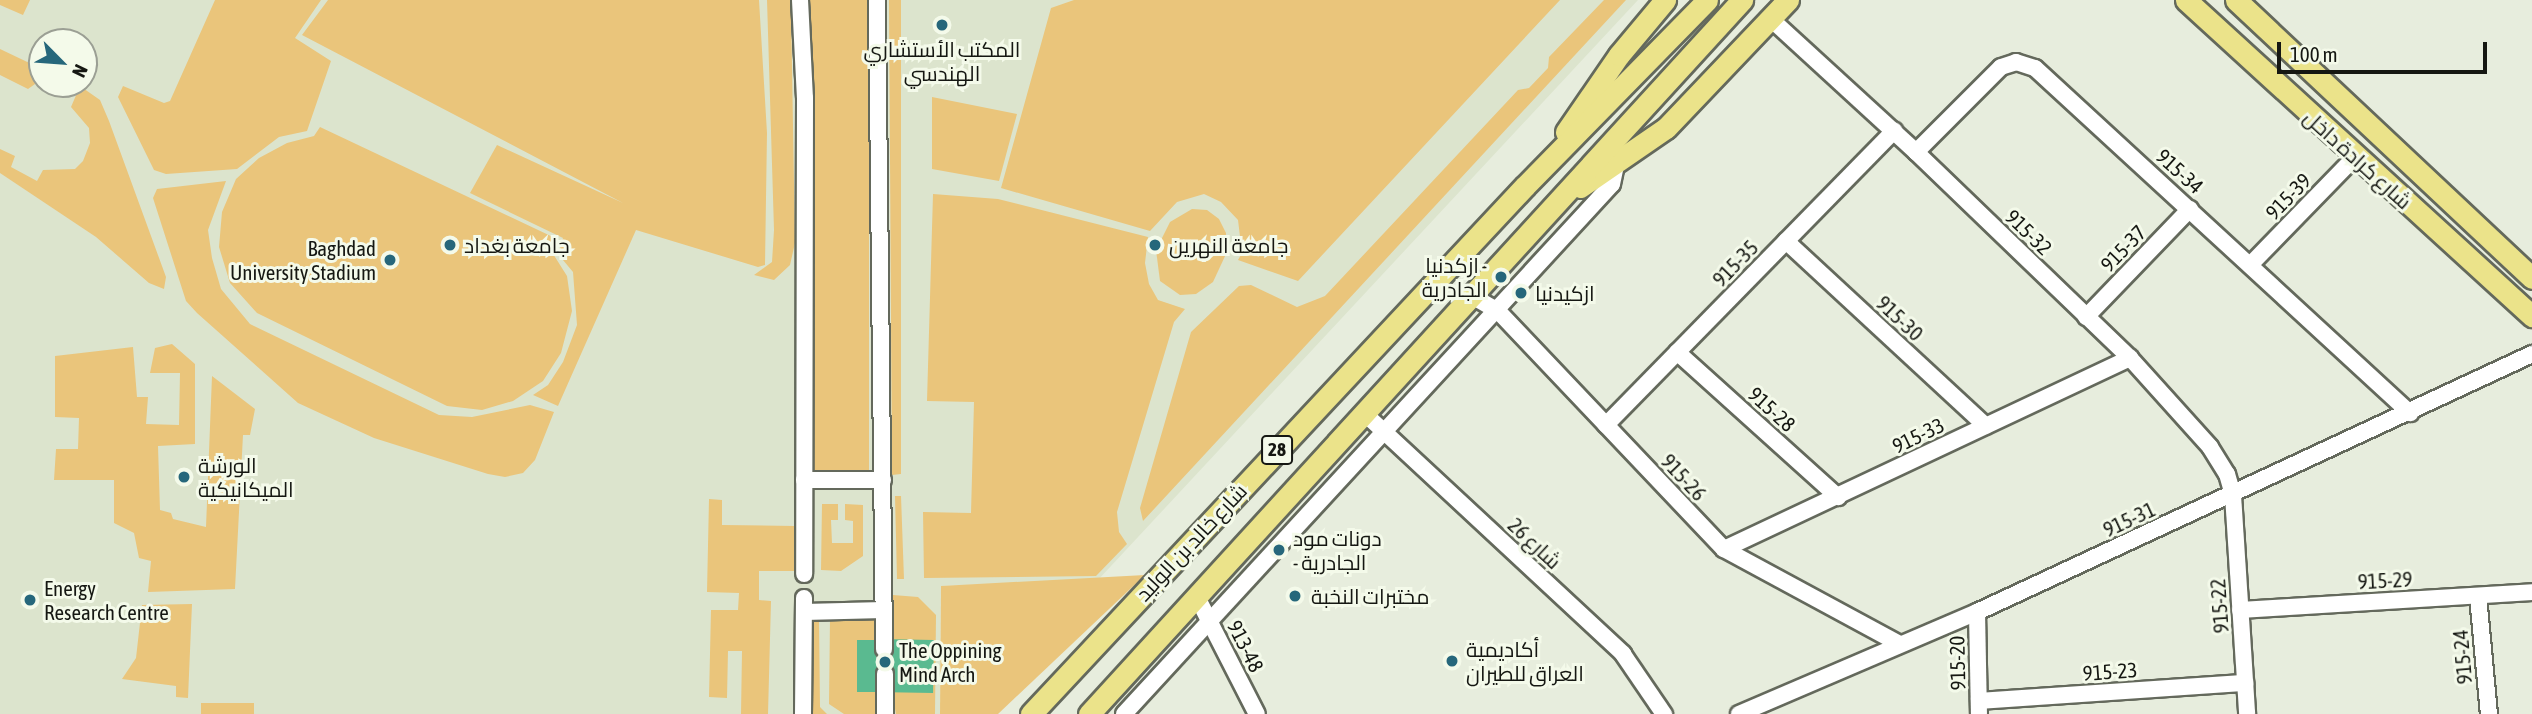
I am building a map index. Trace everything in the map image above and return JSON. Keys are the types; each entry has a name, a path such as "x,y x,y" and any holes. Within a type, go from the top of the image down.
{"main road":[{"path":"1525,186 1665,0"},
{"path":"1525,186 1642,71 1707,0"},
{"path":"1550,208 1742,0"},
{"path":"1550,208 1616,165 1665,128 1788,0"},
{"name":"شارع كرادة داخل","path":"2186,0 2532,316"},
{"name":"شارع كرادة داخل","path":"2236,0 2532,278"},
{"name":"شارع خالد بن الوليد","path":"1032,712 1525,186"},
{"name":"شارع خالد بن الوليد","path":"1088,714 1550,208"}],"street":[{"path":"800,0 805,98 804,574"},
{"path":"877,0 884,649"},
{"name":"915-32","path":"1771,19 1894,131 2130,358 2210,447 2227,474 2233,495"},
{"name":"915-34","path":"1916,152 2001,66 2016,62 2035,68 2410,413"},
{"name":"915-35","path":"1606,425 1894,131"},
{"name":"915-39","path":"2251,264 2355,157"},
{"path":"1124,714 1498,311 1612,184 1616,165"},
{"name":"915-37","path":"2086,317 2190,209"},
{"name":"915-30","path":"1786,241 1986,426"},
{"name":"915-26","path":"1472,296 1498,311 1724,549 1898,643"},
{"name":"915-28","path":"1677,352 1838,497"},
{"name":"915-31","path":"1739,714 1898,643 1977,612 2532,354"},
{"name":"915-33","path":"1724,549 2130,358"},
{"name":"شارع 26","path":"1364,413 1623,654 1664,714"},
{"path":"804,480 883,480"},
{"name":"915-22","path":"2233,495 2247,714"},
{"name":"915-29","path":"2240,610 2532,592"},
{"name":"915-24","path":"2478,596 2489,714"},
{"name":"913-48","path":"1197,597 1257,714"},
{"path":"803,714 804,605 884,610"},
{"name":"915-20","path":"1977,612 1979,708"},
{"path":"885,674 885,714"},
{"name":"915-23","path":"1979,708 2245,683"}],"shaded area":[{"name":"جامعة بغداد","path":"0,0 1638,0 1098,580 941,586 940,714 0,714"},
{"path":"0,0 30,0 23,15 0,5"},
{"path":"215,0 321,0 295,38 331,61 307,131 279,137 237,169 166,174 154,170 118,97 123,86 164,103 170,101"},
{"path":"328,0 759,0 767,133 765,265 758,267 636,230 558,406 533,395 548,385 563,362 577,325 573,272 558,254 563,238 470,193 497,145 623,203 302,35"},
{"path":"767,0 790,0 791,8 795,243 790,265 774,280 754,275 772,262 774,230"},
{"path":"810,0 869,0 869,472 810,472"},
{"path":"889,0 901,0 901,474 892,475"},
{"path":"1074,0 1560,0 1298,281 1238,260 1242,253 1238,220 1221,202 1204,194 1177,202 1150,231 1001,188 1051,8"},
{"path":"1604,0 1626,0 1143,521 1140,508 1191,332 1239,286 1251,285 1297,307 1325,296 1518,90 1529,88 1548,68 1549,57"},
{"path":"0,49 28,62 28,89 0,75"},
{"path":"932,97 1017,114 999,181 932,169"},
{"path":"75,98 100,100 166,277 164,289 149,283 96,237 0,173 0,149 15,156 11,167 37,181 43,170 75,169 83,161 90,143 89,128 71,107"},
{"name":"Baghdad University Stadium","path":"320,127 555,238 550,249 567,276 572,311 561,353 543,381 513,401 482,410 447,406 257,313 230,283 219,247 222,212 236,179 259,158 287,143 314,136"},
{"path":"226,181 208,230 212,258 221,289 250,324 439,415 472,417 530,405 554,412 535,460 523,473 505,477 488,474 374,438 298,403 197,313 186,301 153,198 157,189"},
{"path":"933,194 998,199 1148,237 1145,263 1149,284 1158,300 1185,309 1174,322 1117,512 1119,532 1127,544 1096,576 924,578 923,512 971,513 974,402 927,401"},
{"path":"1192,209 1207,210 1219,219 1226,233 1226,254 1213,282 1196,294 1180,295 1160,281 1156,250 1170,222"},
{"path":"172,344 195,364 195,444 158,446 160,510 171,513 173,519 206,527 212,376 255,409 250,435 243,435 235,589 148,592 151,561 139,558 134,533 114,523 114,480 54,480 56,449 78,449 79,418 55,417 55,356 133,347 137,397 148,397 146,424 179,425 180,373 150,373 155,348"},
{"path":"895,496 901,496 904,579 897,579"},
{"path":"709,499 722,500 722,525 795,526 794,571 759,571 759,600 771,601 768,714 741,714 742,651 728,651 727,698 709,697 711,610 738,610 739,593 707,592"},
{"path":"822,504 838,504 838,520 831,520 832,543 853,543 853,521 845,520 845,504 863,505 863,556 841,571 821,570"},
{"path":"1145,575 998,714 940,714 941,586"},
{"path":"893,595 918,597 936,615 935,714 896,714 892,692"},
{"path":"192,604 188,698 176,697 176,686 122,679 136,658 142,605"},
{"path":"830,618 877,619 878,640 858,641 858,692 878,692 878,714 844,714 829,704"},
{"path":"811,619 819,619 820,707 827,714 808,714"},
{"path":"891,639 934,640 933,693 890,692"},
{"path":"857,640 878,640 878,692 857,692"},
{"path":"201,703 254,703 254,714 201,714"}],"tunnel":[{"path":"884,649 885,674"}],"place":[{"name":"المكتب الأستشاري الهندسي","path":"942,25"},
{"name":"جامعة بغداد","path":"450,245"},
{"name":"جامعة النهرين","path":"1155,245"},
{"name":"Baghdad University Stadium","path":"390,260"},
{"name":"ازكدنيا - الجادرية","path":"1501,277"},
{"name":"ازكيدنيا","path":"1521,293"},
{"name":"الورشة الميكانيكية","path":"184,477"},
{"name":"دونات مود - الجادرية","path":"1279,550"},
{"name":"مختبرات النخبة","path":"1295,596"},
{"name":"Energy Research Centre","path":"30,600"},
{"name":"أكاديمية العراق للطيران","path":"1452,661"},
{"name":"The Oppining Mind Arch","path":"885,662"}]}
